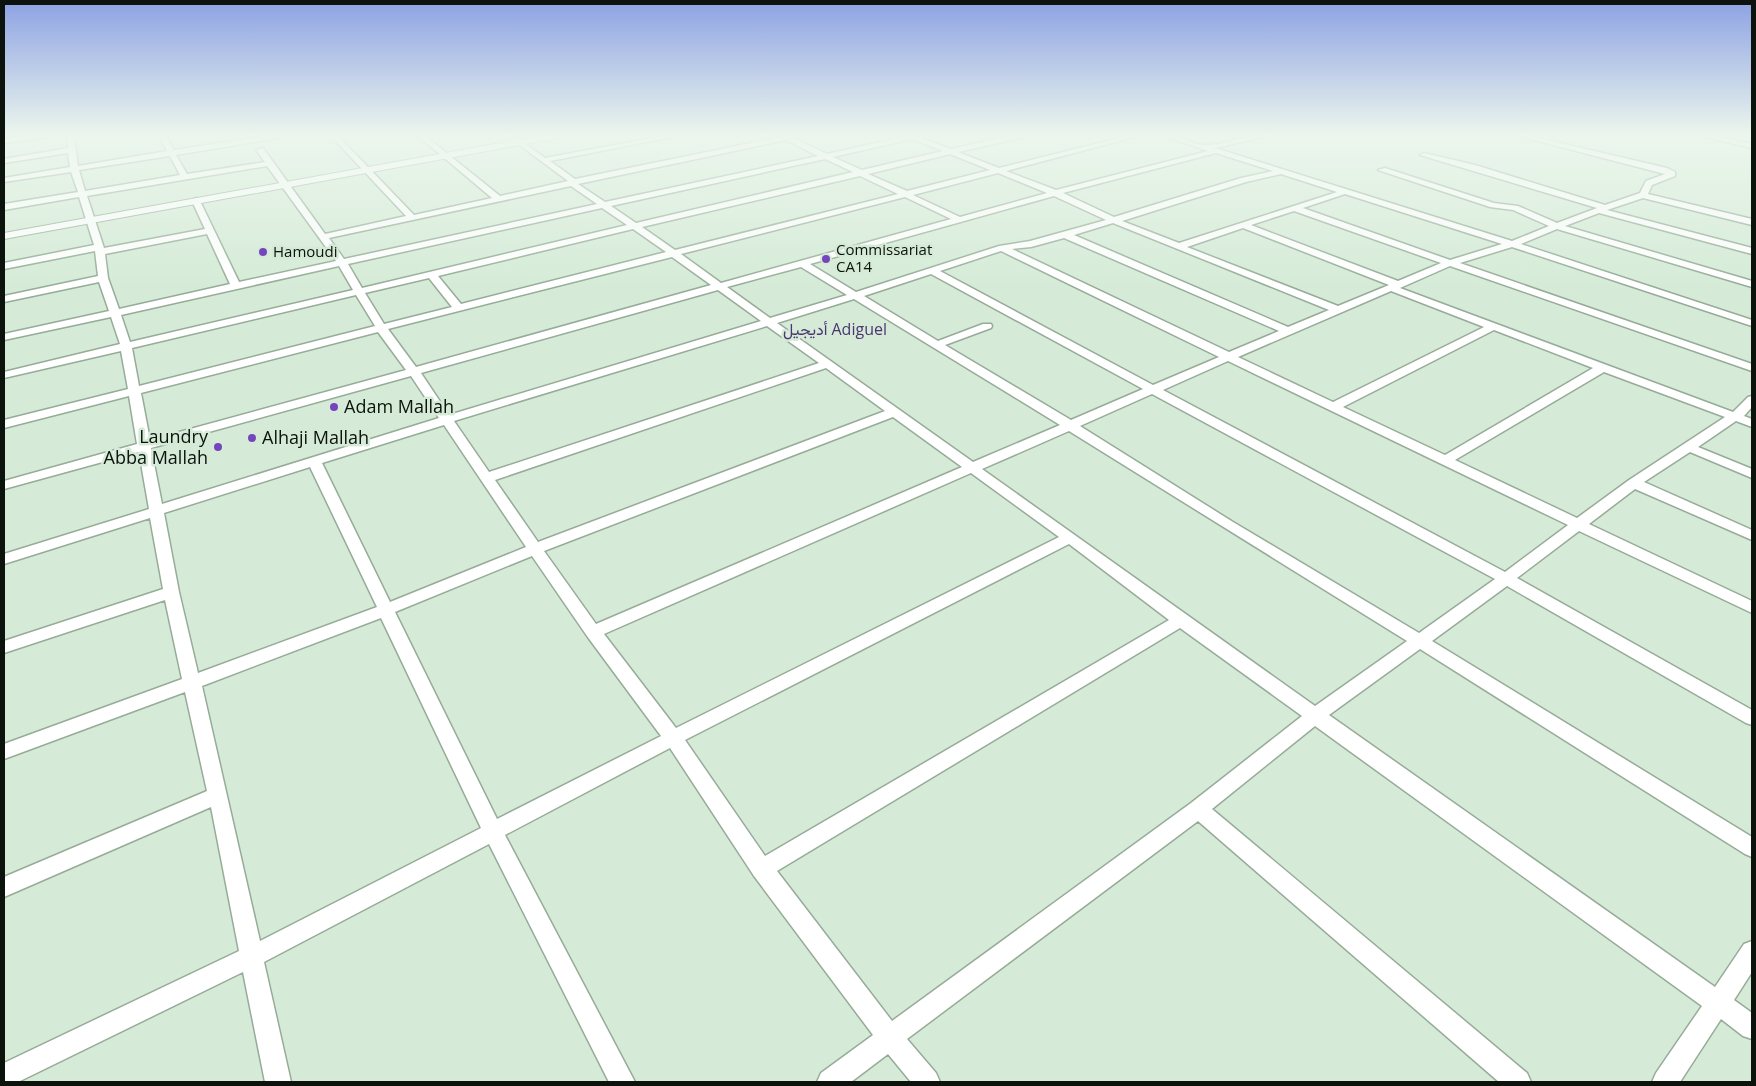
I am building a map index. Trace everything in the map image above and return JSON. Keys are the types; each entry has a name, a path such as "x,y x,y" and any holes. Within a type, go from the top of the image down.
{"street":[{"path":"80,186 99,250 103,278 126,346 171,592 218,795 278,1082"},
{"path":"4,207 133,186"},
{"path":"4,236 281,186"},
{"path":"285,186 342,263 381,328 414,372 445,420 593,632 673,738 762,869 890,1038 927,1082"},
{"path":"382,186 411,218"},
{"path":"481,186 498,199"},
{"path":"323,237 557,186"},
{"path":"578,186 1070,538 1181,620 1752,1027"},
{"path":"4,338 692,186"},
{"path":"4,375 804,186"},
{"path":"890,186 960,220"},
{"path":"4,424 134,389 942,186"},
{"path":"1035,186 1115,221 1338,310"},
{"path":"4,485 1082,186"},
{"path":"4,559 445,420 854,296 1002,248 1031,244 1066,235 1226,186"},
{"path":"1324,186 1512,244 1752,322"},
{"path":"1432,186 1493,205 1515,208 1556,226 1752,284"},
{"path":"1529,186 1601,209 1752,251"},
{"path":"593,632 1452,262 1512,244 1601,209 1643,195 1648,189 1648,186"},
{"path":"1180,246 1344,192"},
{"path":"1643,195 1752,222"},
{"path":"196,201 236,286"},
{"path":"1294,208 1752,368"},
{"path":"1242,226 1494,326 1752,423"},
{"path":"4,266 209,231"},
{"path":"1066,235 1288,332"},
{"path":"1002,248 1227,358 1752,608"},
{"path":"803,264 1071,426 1752,848"},
{"path":"932,271 1152,391 1506,579 1752,718"},
{"path":"432,275 459,308"},
{"path":"4,299 103,278"},
{"path":"936,345 987,326"},
{"path":"1332,407 1494,326"},
{"path":"486,478 826,364"},
{"path":"1444,461 1603,367"},
{"path":"830,1082 1198,809 1316,715 1579,526 1634,483 1736,416 1752,400"},
{"path":"4,752 386,610 535,549 893,412"},
{"path":"1688,447 1752,474"},
{"path":"314,461 492,830 622,1082"},
{"path":"1634,483 1752,535"},
{"path":"4,1076 253,956 492,830 1070,538"},
{"path":"4,647 171,592"},
{"path":"762,869 1181,620"},
{"path":"4,887 218,795"},
{"path":"1198,809 1518,1082"},
{"path":"1665,1082 1752,952"}],"place":[{"name":"Hamoudi","path":"263,252"},
{"name":"Commissariat CA14","path":"826,259"},
{"name":"Adam Mallah","path":"334,407"},
{"name":"Alhaji Mallah","path":"252,438"},
{"name":"Laundry Abba Mallah","path":"218,447"}],"district":[{"name":"أديجيل Adiguel","path":"835,329"}]}
